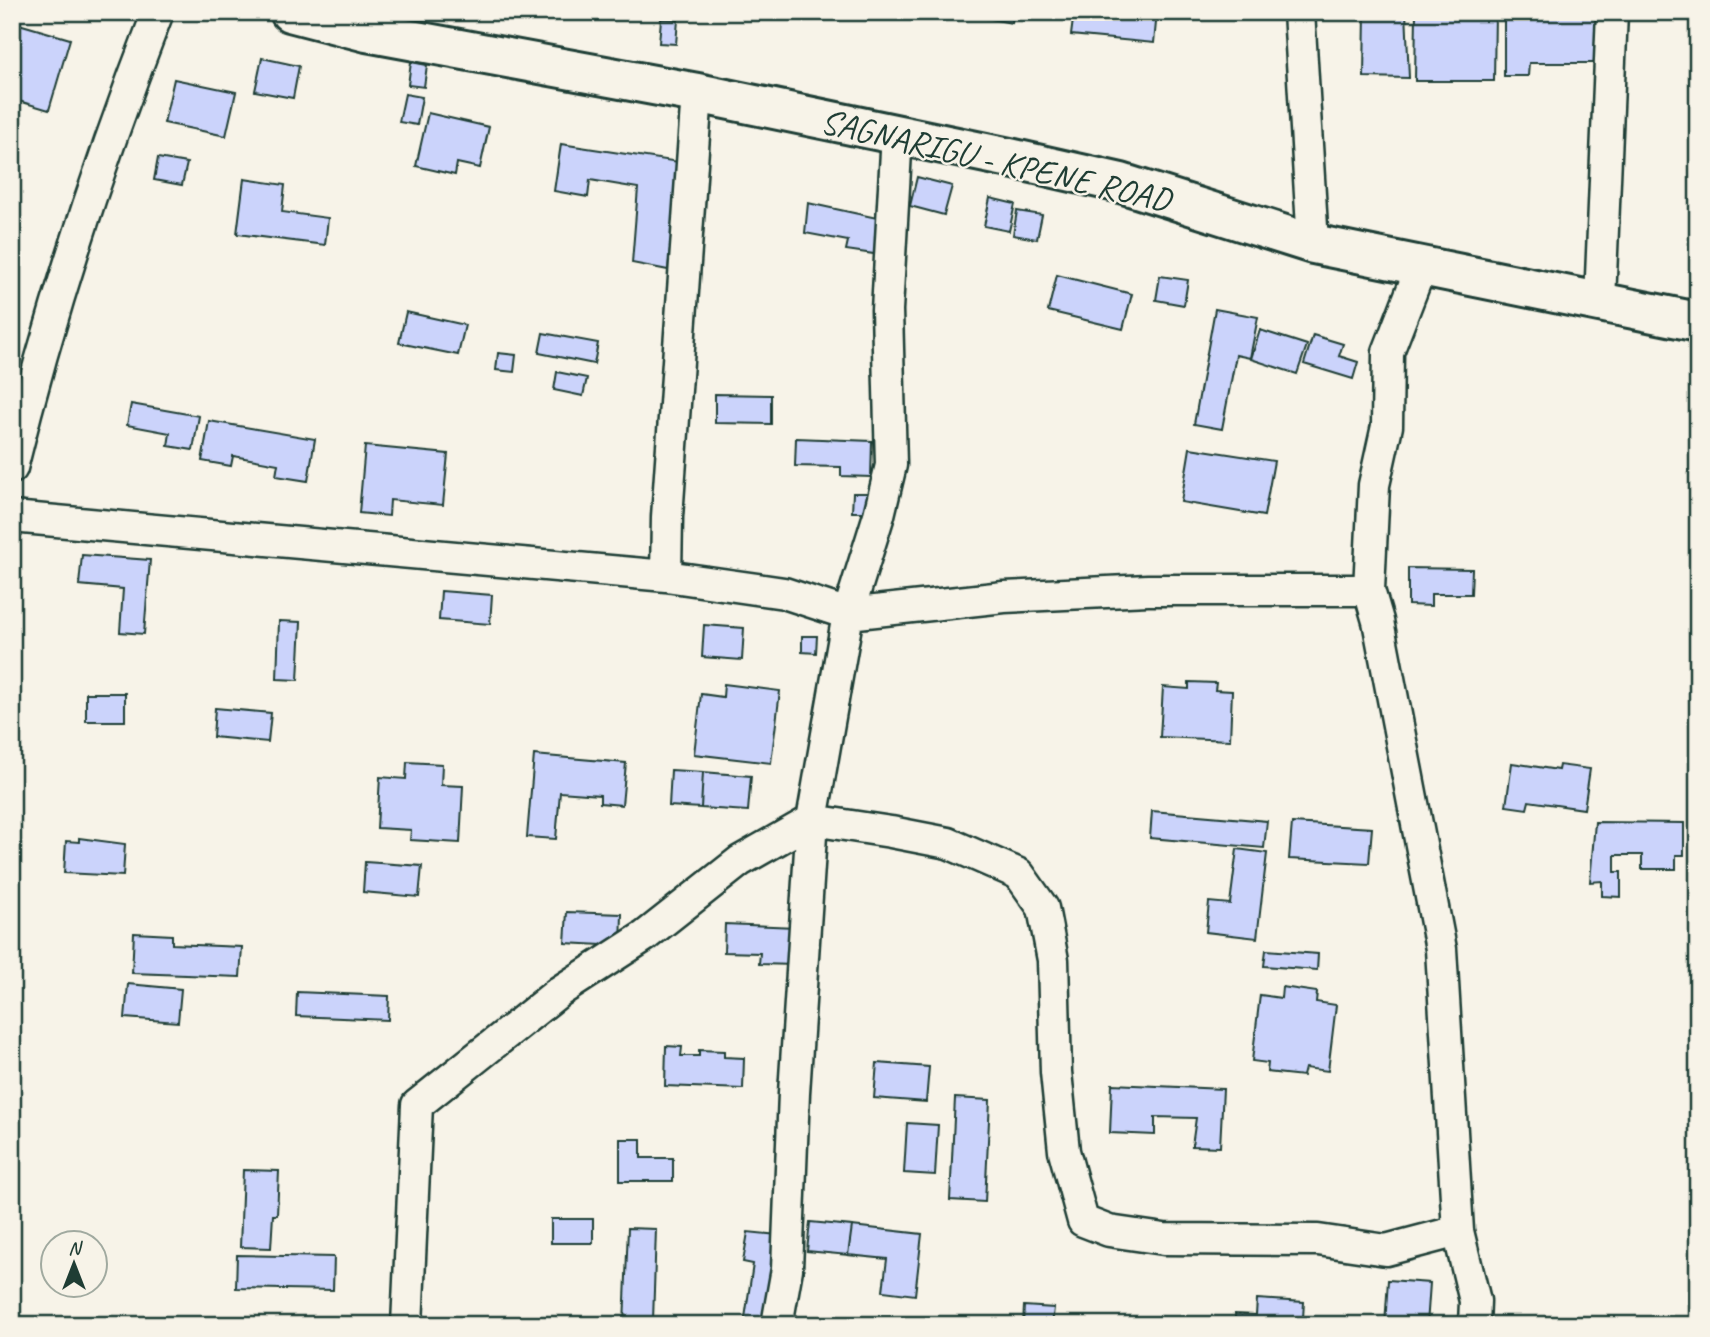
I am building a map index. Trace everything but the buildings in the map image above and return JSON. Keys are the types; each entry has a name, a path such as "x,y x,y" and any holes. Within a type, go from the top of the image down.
{"street":[{"path":"12,468 38,363 129,86 158,12"},
{"name":"SAGNARIGU - KPENE ROAD","path":"290,12 369,22 1121,183 1313,244 1698,322"},
{"path":"1299,12 1313,244"},
{"path":"1600,301 1612,12"},
{"path":"666,576 667,517 697,93"},
{"path":"777,1325 788,1269 794,1093 812,820 848,614 879,515 891,465 887,310 897,134"},
{"path":"1421,267 1388,352 1387,425 1374,485 1369,590 1378,621 1441,949 1458,1231 1475,1301 1474,1325"},
{"path":"12,517 666,576 784,593 848,614 1004,597 1148,590 1369,590"},
{"path":"407,1325 417,1105 560,991 645,936 740,861 812,820 948,844 986,858 1019,874 1043,908 1053,960 1056,1072 1065,1151 1083,1221 1109,1231 1164,1239 1318,1240 1386,1250 1458,1231"}]}
